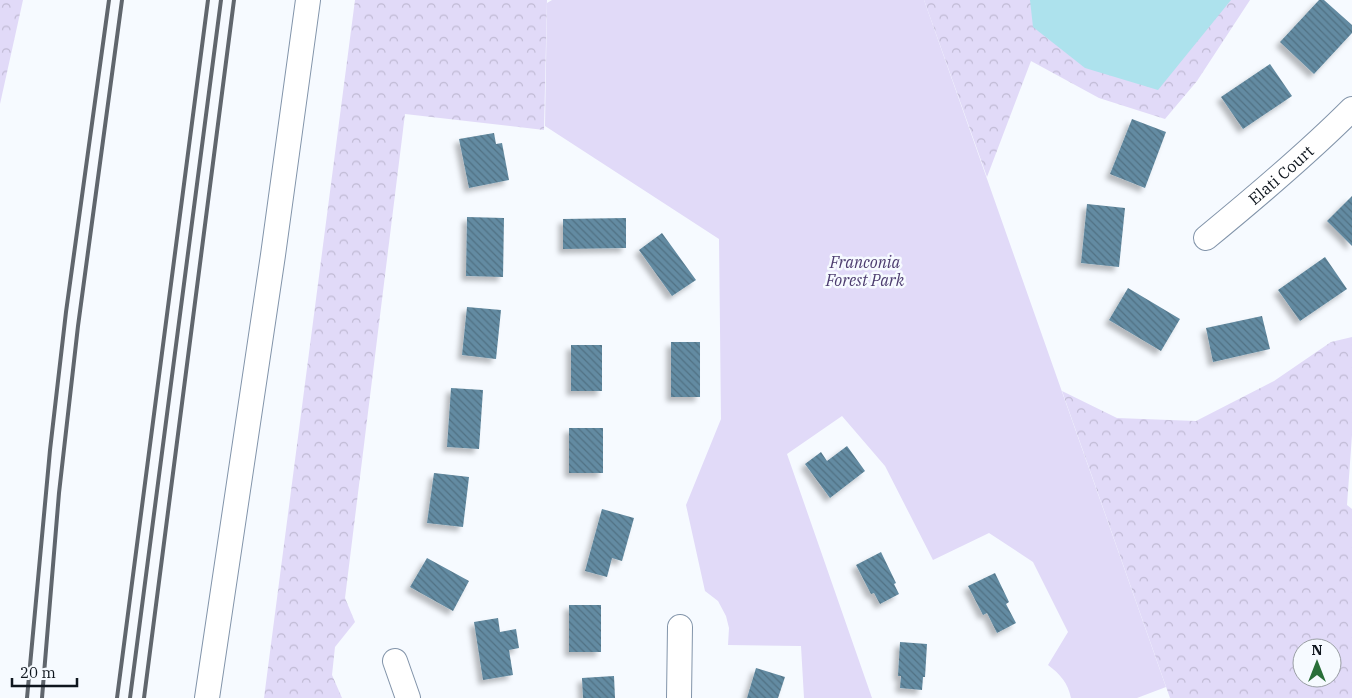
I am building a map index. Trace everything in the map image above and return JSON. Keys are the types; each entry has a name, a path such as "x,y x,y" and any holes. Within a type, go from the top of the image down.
{"street":[{"path":"207,698 273,255 308,0"},
{"name":"Elati Court","path":"1206,238 1257,196 1332,129 1352,108"},
{"path":"679,698 680,627"},
{"path":"395,661 408,698"}],"green space":[{"path":"0,0 23,0 0,104"},
{"path":"355,0 547,0 544,130 405,114 345,598 355,622 335,647 332,675 342,698 264,698"},
{"name":"Franconia Forest Park","path":"552,0 924,0 1166,687 1137,698 1071,698 1063,679 1048,665 1068,632 1033,562 989,533 933,560 885,466 842,416 787,454 872,698 804,698 801,646 728,645 729,628 726,616 718,601 705,591 686,505 721,419 719,239 545,126 547,3"},
{"path":"924,0 1250,0 1197,81 1165,119 1099,98 1031,61 987,177"},
{"path":"1352,337 1352,435 1347,505 1352,509 1352,698 1170,698 1062,391 1117,418 1196,421 1274,381 1331,342"}],"water":[{"path":"1030,0 1231,0 1158,90 1085,68 1033,27"}],"building":[{"path":"1319,0 1324,0 1352,25 1352,33 1314,74 1280,42"},
{"path":"1270,64 1292,96 1243,129 1221,97"},
{"path":"1132,119 1166,132 1145,188 1110,174"},
{"path":"494,133 496,144 502,143 509,180 469,188 459,139"},
{"path":"1352,196 1352,246 1327,221"},
{"path":"1087,204 1125,208 1119,267 1081,263"},
{"path":"467,217 504,218 503,277 466,276"},
{"path":"626,218 626,248 563,249 563,219"},
{"path":"662,233 696,280 672,296 639,250"},
{"path":"1325,257 1347,289 1300,321 1278,290"},
{"path":"1128,288 1180,319 1161,351 1109,320"},
{"path":"467,307 501,310 496,359 462,355"},
{"path":"1262,316 1270,349 1213,362 1206,328"},
{"path":"671,342 700,342 700,397 671,397"},
{"path":"571,345 602,345 602,391 571,391"},
{"path":"451,388 483,390 479,449 447,447"},
{"path":"569,428 603,428 603,473 569,473"},
{"path":"847,446 865,471 830,498 805,464 821,452 827,461"},
{"path":"434,473 469,477 463,527 427,523"},
{"path":"602,509 634,518 622,561 612,558 607,577 585,571"},
{"path":"881,552 896,583 894,584 899,594 880,604 874,593 871,594 856,565"},
{"path":"427,558 469,581 453,611 410,587"},
{"path":"995,573 1009,602 1006,604 1016,623 997,633 987,613 983,615 968,586"},
{"path":"569,605 601,605 601,652 569,652"},
{"path":"498,618 500,632 516,629 519,648 509,650 513,675 483,680 474,622"},
{"path":"900,642 927,644 925,677 923,677 922,690 900,688 901,676 898,676"},
{"path":"756,668 785,677 778,698 747,698"},
{"path":"614,676 615,698 583,698 582,678"}],"railway":[{"path":"27,698 50,450 66,312 109,0"},
{"path":"42,698 59,493 78,326 122,0"},
{"path":"117,698 208,0"},
{"path":"130,698 221,0"},
{"path":"144,698 234,0"}]}
